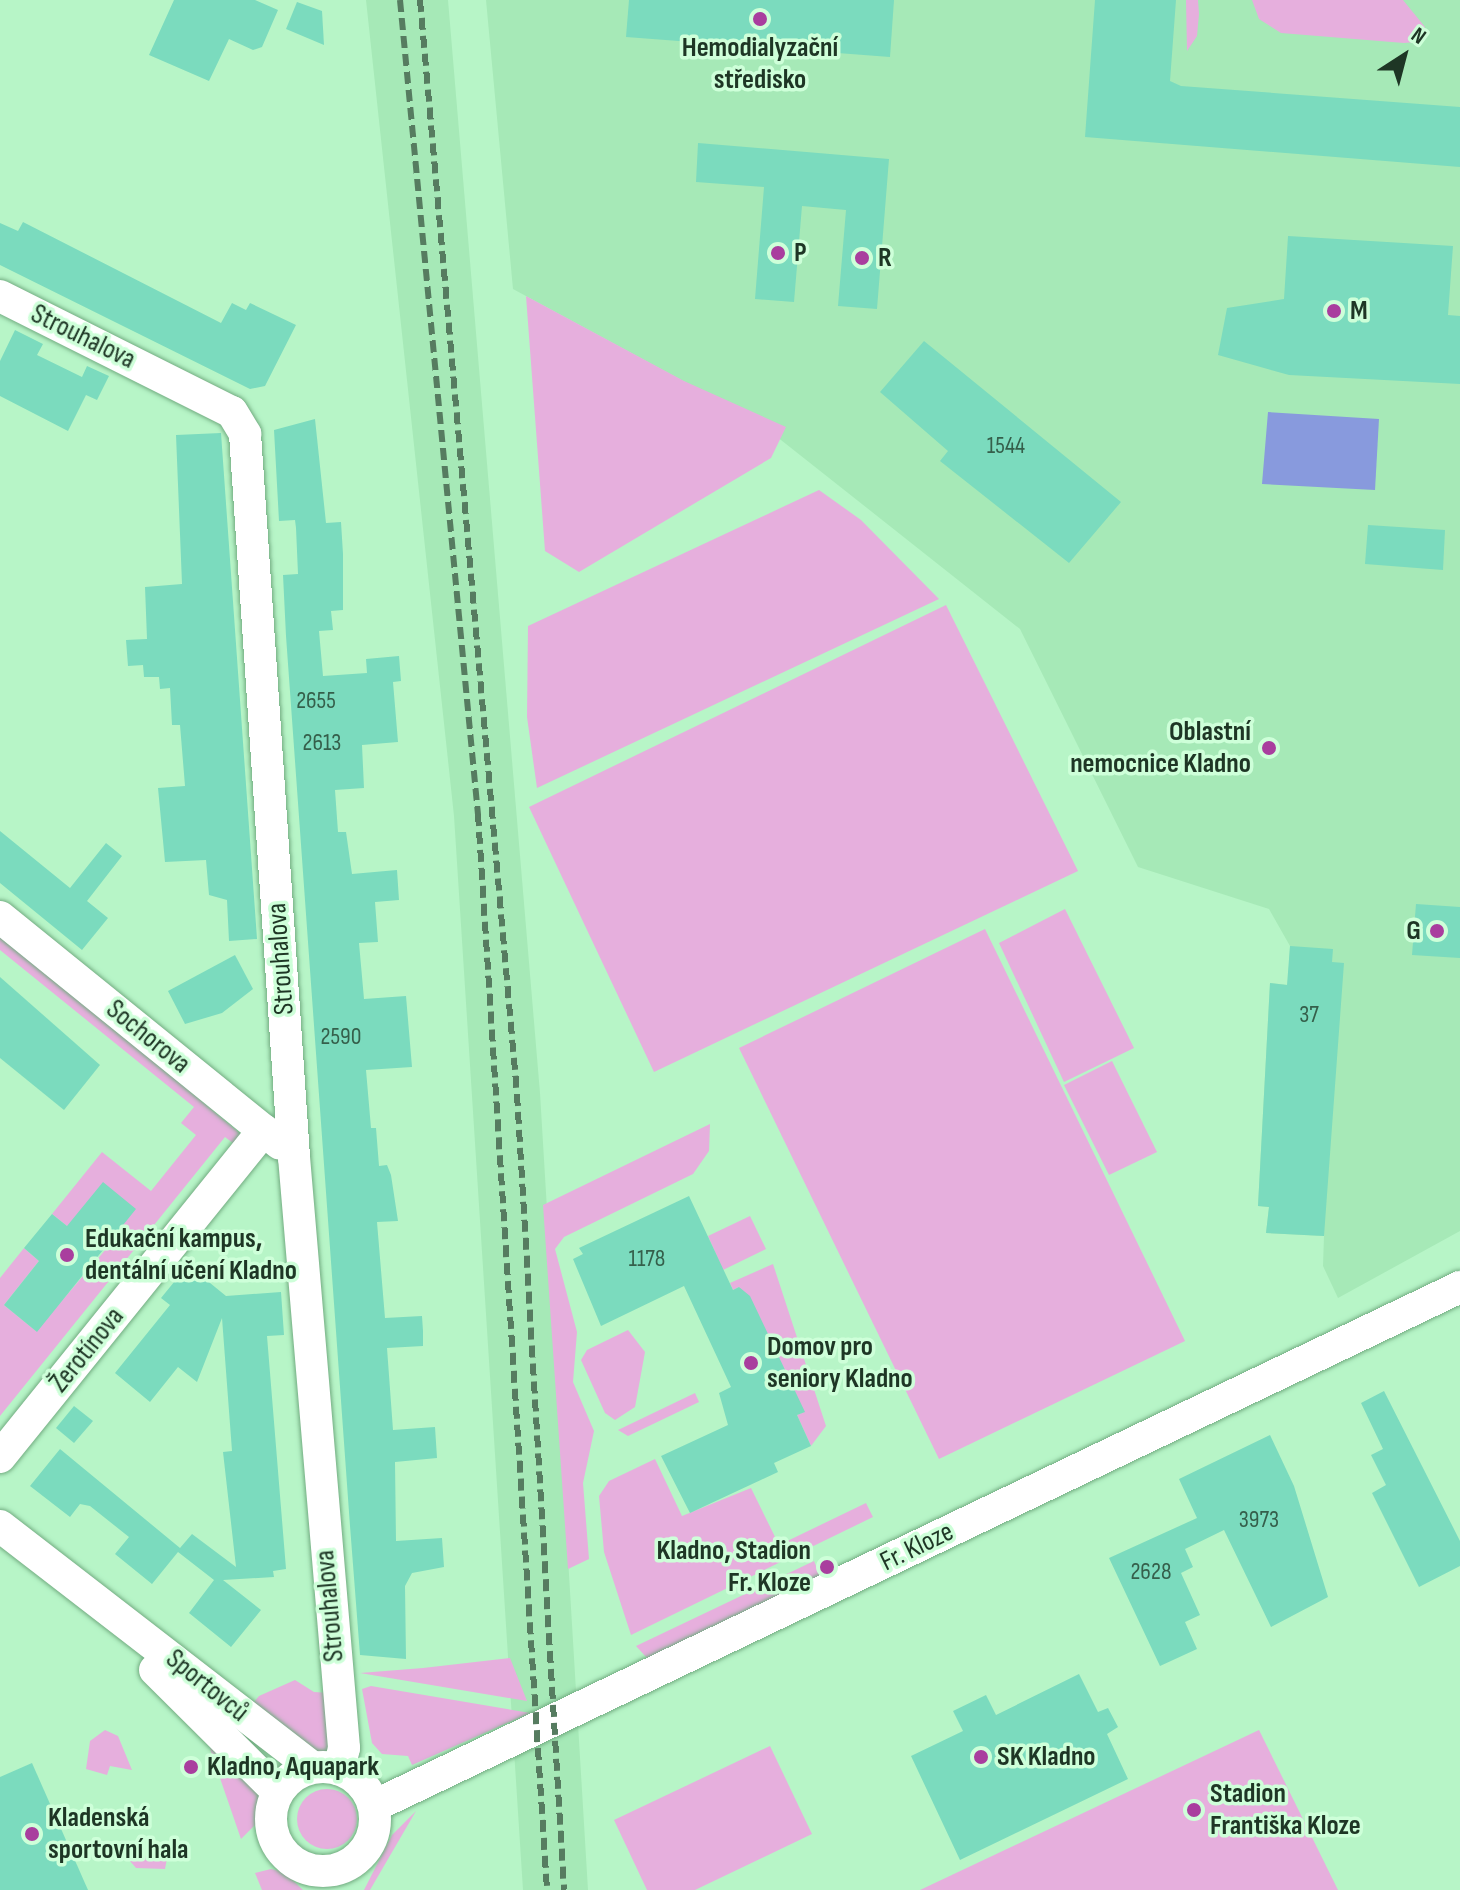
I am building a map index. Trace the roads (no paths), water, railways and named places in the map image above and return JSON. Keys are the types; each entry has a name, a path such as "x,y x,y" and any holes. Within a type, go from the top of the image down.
{"street":[{"name":"Strouhalova","path":"0,296 241,421 294,1157 344,1748 326,1768"},
{"name":"Sochorova","path":"0,917 294,1157"},
{"name":"Žerotínova","path":"0,1457 264,1130"},
{"name":"Fr. Kloze","path":"374,1806 1460,1287"},
{"name":"Sportovců","path":"0,1526 100,1608 130,1624 326,1768 367,1789 374,1806"},
{"name":"Sportovců","path":"100,1608 112,1629 278,1792"},
{"path":"326,1768 278,1792 271,1826 276,1842 312,1880 330,1871 356,1874 374,1834 374,1806"}],"water":[{"path":"1268,412 1379,419 1375,490 1262,484"}],"railway":[{"path":"400,0 478,814 547,1890"},
{"path":"420,0 517,1094 564,1890"}],"place":[{"name":"Hemodialyzační středisko","path":"760,19"},
{"name":"P","path":"778,253"},
{"name":"R","path":"862,258"},
{"name":"M","path":"1334,311"},
{"name":"Oblastní nemocnice Kladno","path":"1269,748"},
{"name":"G","path":"1437,931"},
{"name":"Edukační kampus, dentální učení Kladno","path":"67,1255"},
{"name":"Domov pro seniory Kladno","path":"751,1363"},
{"name":"Kladno, Stadion Fr. Kloze","path":"827,1567"},
{"name":"SK Kladno","path":"981,1757"},
{"name":"Kladno, Aquapark","path":"191,1767"},
{"name":"Stadion Františka Kloze","path":"1194,1810"},
{"name":"Kladenská sportovní hala","path":"32,1834"}]}
